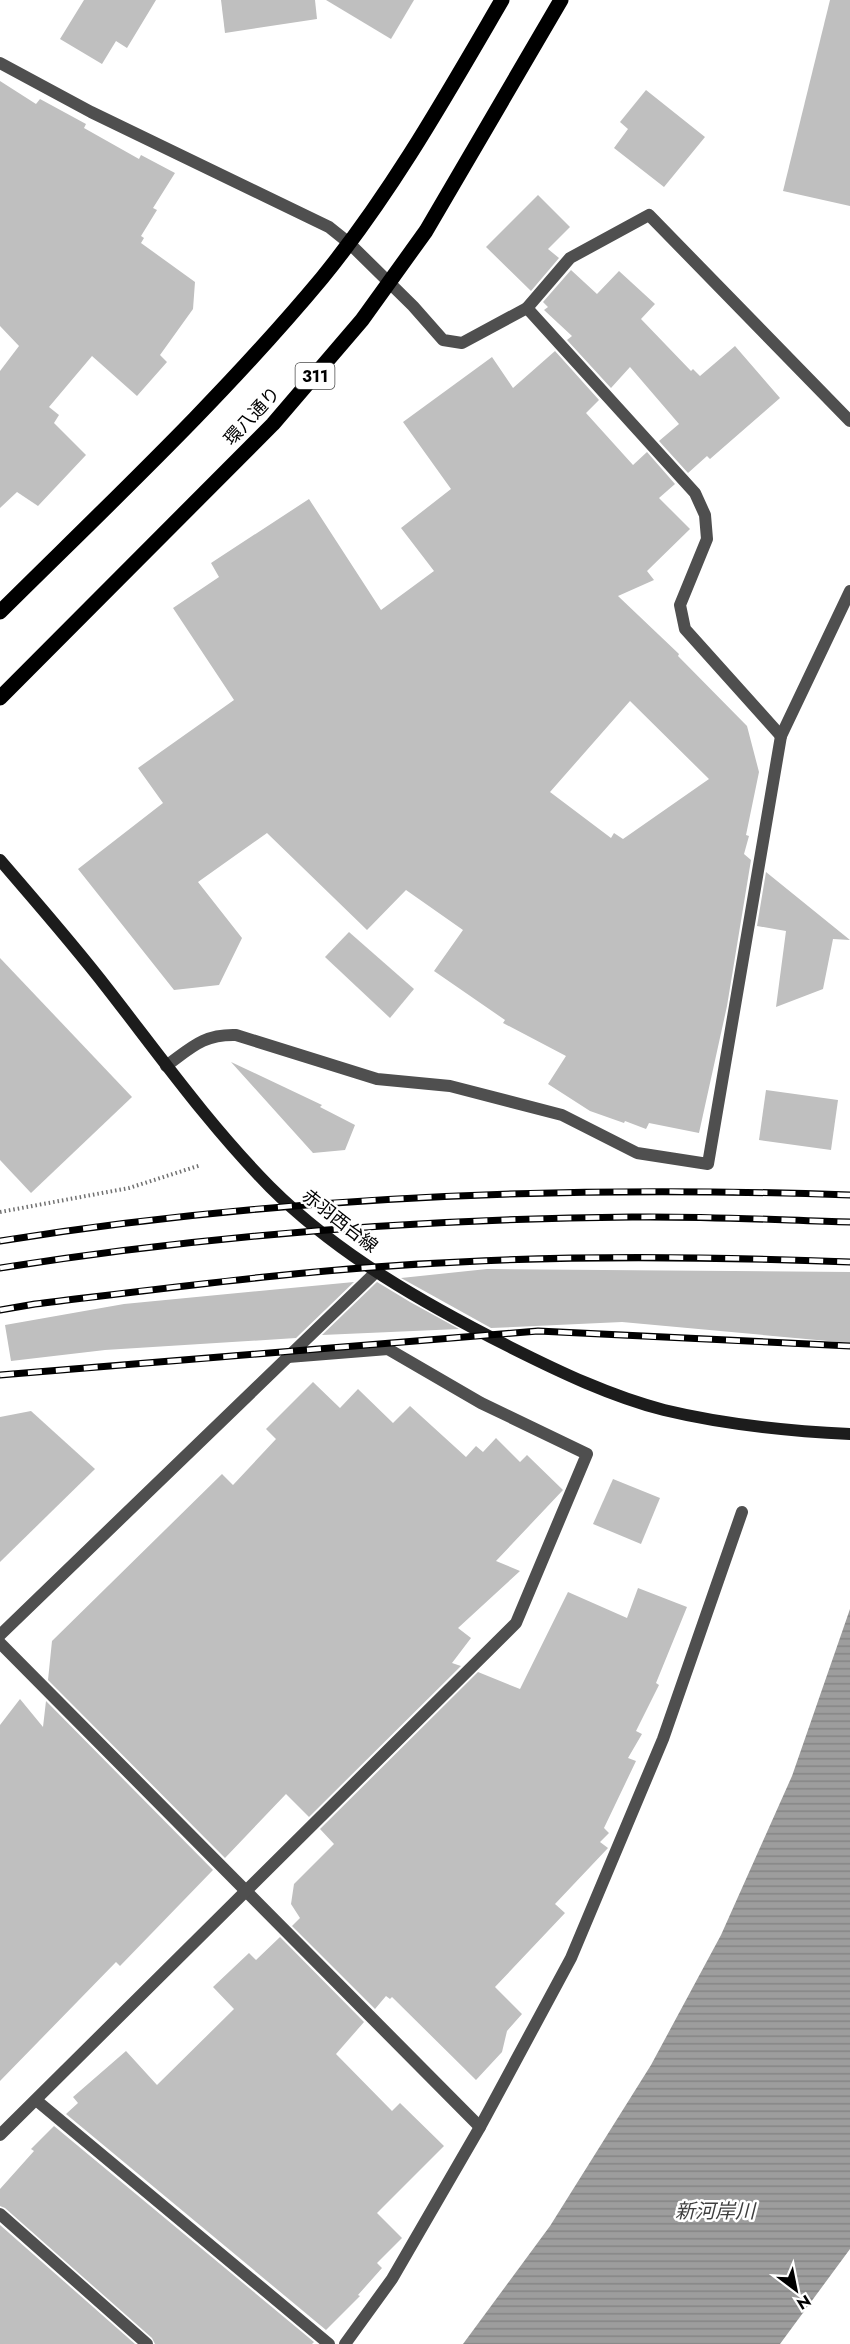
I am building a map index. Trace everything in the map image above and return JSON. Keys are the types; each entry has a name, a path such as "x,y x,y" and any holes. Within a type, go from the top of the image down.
{"main road":[{"path":"0,612 245,365 322,278 420,141 502,0"},
{"name":"環八通り","path":"0,698 273,424 362,320 426,231 561,0"},
{"name":"赤羽西台線","path":"0,860 106,986 218,1131 272,1189 324,1233 376,1272 464,1324 549,1367 604,1391 662,1409 702,1418 783,1430 850,1434"}],"street":[{"path":"0,63 91,112 319,222 349,243 413,306 442,340 451,343 462,343 527,308 570,258 649,215 850,421"},
{"path":"527,308 695,493 705,515 707,539 680,605 686,629 781,736"},
{"path":"166,1066 203,1039 219,1035 236,1035 377,1079 450,1086 562,1115 637,1154 708,1164 781,736 850,591"},
{"path":"0,1635 376,1272"},
{"path":"0,2135 516,1623 587,1454 481,1403 388,1349 288,1357"},
{"path":"345,2344 392,2279 480,2127 571,1958 663,1739 742,1512"},
{"path":"0,1643 480,2127"},
{"path":"36,2100 329,2344"},
{"path":"0,2214 147,2344"}],"path":[{"path":"0,1212 129,1188 201,1165"}],"water":[{"name":"新河岸川","path":"850,1609 850,2249 780,2344 463,2344 550,2226 651,2065 721,1935 792,1776"}],"building":[{"path":"84,0 156,0 127,48 116,41 102,64 60,39"},
{"path":"221,0 315,0 317,19 225,33"},
{"path":"326,0 414,0 391,39"},
{"path":"830,0 850,0 850,206 783,191"},
{"path":"0,81 36,104 40,99 86,124 84,128 139,159 141,155 175,173 153,208 157,210 141,236 144,238 141,243 195,282 193,309 160,355 167,362 137,396 92,356 49,407 59,415 54,423 86,455 38,506 17,492 0,508 0,371 19,346 0,326"},
{"path":"646,90 705,137 664,187 614,148 628,129 620,122"},
{"path":"538,195 570,227 548,249 559,258 531,291 486,247"},
{"path":"571,270 597,294 619,271 655,304 641,319 691,371 693,369 700,376 735,346 780,398 710,459 707,456 688,473 659,441 679,424 630,367 611,388 567,340 572,336 544,310 548,307 543,302"},
{"path":"555,351 599,400 586,413 633,465 647,452 675,484 659,498 690,529 647,571 654,580 618,596 679,654 678,656 747,726 759,772 746,835 749,836 744,854 751,860 727,1006 699,1133 649,1123 646,1129 625,1121 624,1123 590,1111 548,1084 566,1056 503,1023 505,1020 434,971 463,930 406,890 367,930 267,833 198,882 242,938 219,985 174,990 78,869 163,803 138,768 234,700 173,608 219,577 211,563 309,499 381,610 434,571 401,528 451,489 403,422 492,357 513,388","holes":["630,701 709,779 623,839 614,833 611,838 550,792"]},
{"path":"766,872 850,940 833,939 823,989 776,1007 786,931 757,926"},
{"path":"349,932 414,989 390,1018 325,957"},
{"path":"0,958 132,1097 31,1193 0,1160"},
{"path":"231,1062 322,1105 320,1107 355,1125 345,1150 313,1153"},
{"path":"766,1090 838,1100 831,1150 759,1140"},
{"path":"487,1269 850,1272 850,1343 622,1322 491,1328 401,1278"},
{"path":"354,1282 296,1338 105,1350 11,1361 5,1325 124,1304"},
{"path":"377,1282 410,1302 459,1329 322,1335"},
{"path":"313,1382 340,1408 358,1389 393,1423 410,1406 466,1457 476,1446 483,1452 496,1438 520,1462 527,1455 563,1490 496,1561 520,1571 458,1628 471,1638 452,1663 461,1666 309,1817 286,1794 225,1858 48,1680 52,1641 222,1474 233,1485 276,1439 266,1429"},
{"path":"31,1411 95,1469 0,1562 0,1417"},
{"path":"613,1479 660,1498 641,1544 593,1524"},
{"path":"638,1588 687,1607 656,1683 659,1685 636,1731 642,1734 628,1758 636,1761 604,1828 609,1833 600,1842 608,1848 555,1904 565,1913 495,1987 522,2014 507,2031 502,2052 476,2080 392,1997 390,1999 386,1996 375,2009 292,1926 300,1918 291,1904 294,1884 334,1844 320,1829 478,1672 520,1689 568,1592 627,1618"},
{"path":"20,1699 43,1727 46,1701 213,1870 120,1966 116,1962 0,2081 0,1725"},
{"path":"280,1937 364,2022 336,2054 392,2111 400,2103 444,2146 377,2213 402,2238 377,2263 382,2268 358,2295 360,2296 326,2330 66,2114 78,2103 73,2097 126,2051 157,2085 234,2009 213,1987 249,1953 256,1960"},
{"path":"54,2126 314,2342 312,2344 155,2344 152,2338 0,2206 0,2189 34,2151 31,2149"},
{"path":"0,2225 135,2344 0,2344"}],"railway":[{"path":"0,1241 211,1213 424,1197 637,1192 850,1195"},
{"path":"0,1268 157,1246 394,1225 632,1217 850,1222"},
{"path":"0,1310 247,1279 406,1265 606,1258 850,1262"},
{"path":"0,1375 538,1331 850,1346"}]}
